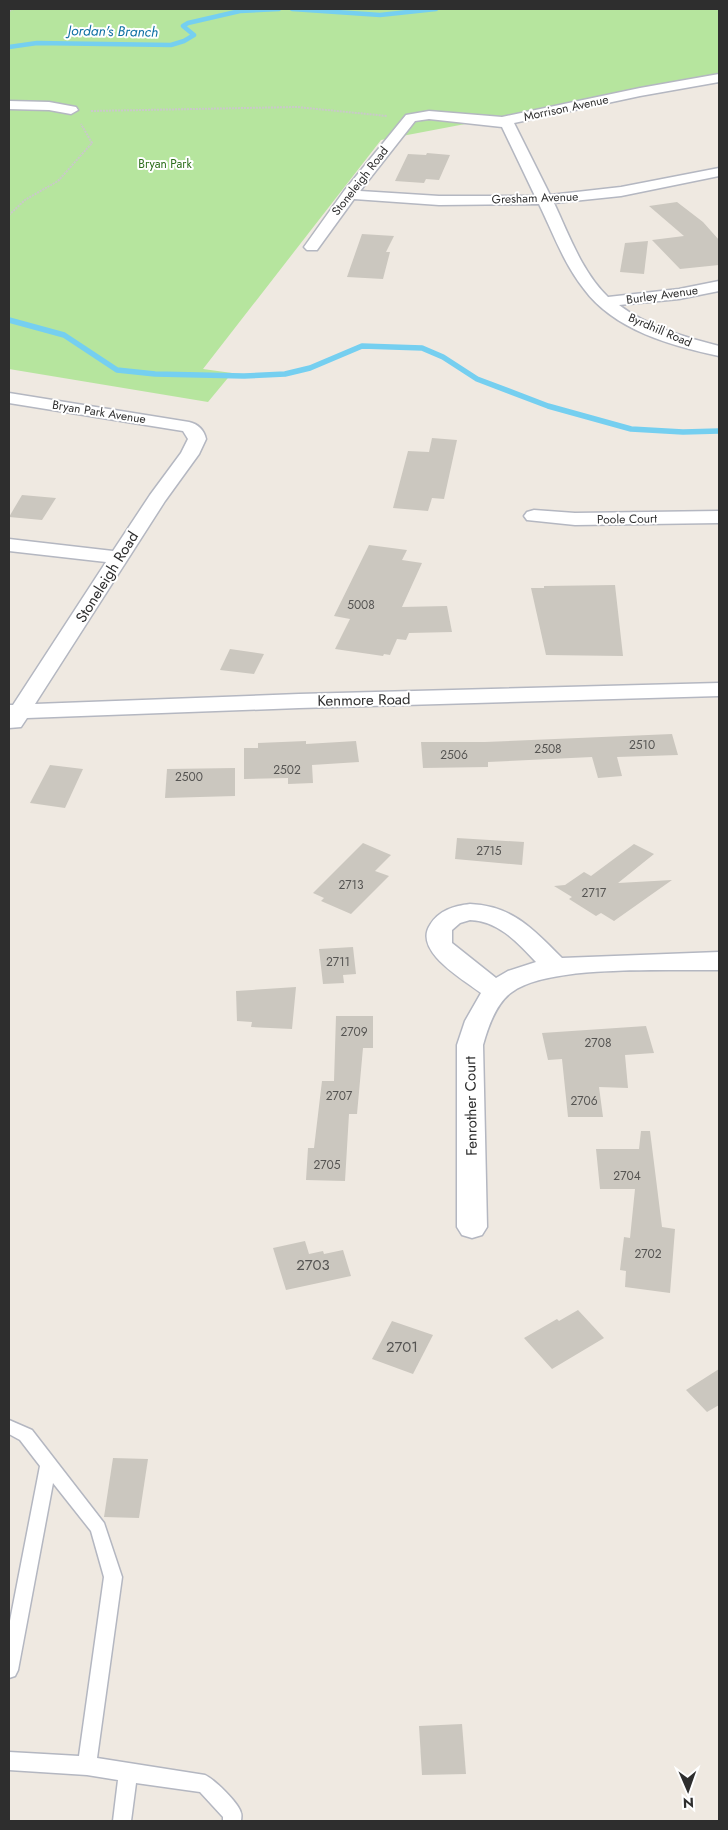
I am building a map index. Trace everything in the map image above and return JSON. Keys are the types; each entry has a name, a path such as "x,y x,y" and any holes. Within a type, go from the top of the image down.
{"street":[{"name":"Morrison Avenue","path":"412,118 437,115 502,121 640,92 719,78"},
{"path":"9,105 49,106 71,110"},
{"name":"Stoneleigh Road","path":"312,247 350,194 412,118"},
{"name":"Byrdhill Road","path":"502,121 508,124 581,273 604,302 640,324 669,337 719,351"},
{"name":"Gresham Avenue","path":"350,194 407,199 544,200 626,190 719,172"},
{"name":"Burley Avenue","path":"604,302 679,294 719,286"},
{"name":"Bryan Park Avenue","path":"9,398 189,427"},
{"name":"Stoneleigh Road","path":"12,718 157,499 190,454 197,439 196,434 189,427"},
{"name":"Poole Court","path":"534,516 575,519 719,517"},
{"path":"9,545 119,558"},
{"name":"Kenmore Road","path":"12,718 150,706 719,690"},
{"path":"557,968 508,922 490,913 479,911 462,913 449,918 439,927 437,938 441,948 495,991 515,979 557,968 586,965 719,961"},
{"name":"Fenrother Court","path":"472,1227 470,1044 472,1034 495,991"}],"lane":[{"path":"9,1427 26,1435 98,1528 113,1577 87,1766"},
{"path":"9,1670 49,1464"},
{"path":"9,1761 87,1766 205,1784 232,1813 232,1821"},
{"path":"122,1821 128,1772"}],"path":[{"path":"9,11 13,9"},
{"path":"71,110 99,112 297,107 412,118"},
{"path":"9,215 25,200 58,181 92,144 71,110"}],"green space":[{"name":"Bryan Park","path":"9,9 719,9 719,76 381,140 203,369 232,373 208,402 9,369"}],"building":[{"path":"427,153 450,155 439,180 426,179 424,183 395,181 408,154 426,155"},
{"path":"677,202 703,222 719,240 719,265 680,269 652,240 684,236 649,206"},
{"path":"362,234 394,236 386,252 390,252 383,279 347,277"},
{"path":"648,241 644,274 620,272 625,243"},
{"path":"432,438 457,440 444,499 432,498 428,511 393,508 408,451 429,452"},
{"path":"22,495 56,498 42,520 9,517"},
{"path":"369,545 407,550 402,560 422,563 402,607 447,606 452,632 409,633 406,640 397,639 390,655 384,654 383,656 335,649 350,619 334,616"},
{"path":"615,585 623,656 546,655 531,588 544,588 544,586"},
{"path":"230,649 264,654 254,674 220,670"},
{"path":"672,734 678,755 617,757 622,776 598,778 592,757 488,762 488,767 423,768 421,742 485,742"},
{"path":"306,741 306,744 356,741 359,762 312,765 313,783 288,784 288,778 244,779 244,748 258,748 258,743"},
{"path":"50,765 83,769 65,808 30,803"},
{"path":"235,768 235,796 165,798 167,769"},
{"path":"457,838 524,842 522,865 455,859"},
{"path":"363,843 391,855 375,871 389,876 351,914 321,901 324,898 313,893"},
{"path":"634,844 654,854 618,883 672,880 614,921 601,913 596,916 569,899 572,897 554,886 565,885 584,872 591,876"},
{"path":"353,947 356,974 343,975 344,983 323,984 319,949"},
{"path":"296,987 292,1029 251,1027 252,1022 237,1021 236,991"},
{"path":"336,1016 373,1016 373,1048 363,1048 357,1114 349,1114 345,1181 306,1180 308,1148 314,1148 322,1081 334,1081"},
{"path":"646,1026 654,1053 625,1055 628,1088 599,1087 603,1117 568,1117 562,1059 548,1060 542,1033"},
{"path":"641,1131 650,1131 662,1227 675,1229 670,1293 625,1287 626,1271 620,1270 624,1237 630,1238 635,1189 600,1189 596,1149 639,1149"},
{"path":"305,1241 309,1254 323,1251 324,1254 343,1250 351,1276 286,1290 273,1248"},
{"path":"578,1310 604,1338 552,1369 524,1338 557,1319 559,1321"},
{"path":"392,1321 433,1335 413,1374 372,1359"},
{"path":"719,1369 719,1405 707,1412 686,1390"},
{"path":"113,1458 148,1459 139,1518 104,1517"},
{"path":"462,1724 466,1774 422,1775 419,1726"}],"waterway":[{"name":"Jordan's Branch","path":"9,47 37,43 171,45 184,41 194,35 183,26 188,23 240,11 279,9"},
{"name":"Jordan's Branch","path":"292,9 380,15 436,9"},
{"path":"9,320 64,335 117,370 155,374 244,376 285,374 310,368 362,346 422,348 443,357 477,379 548,406 631,429 683,432 719,431"}]}
